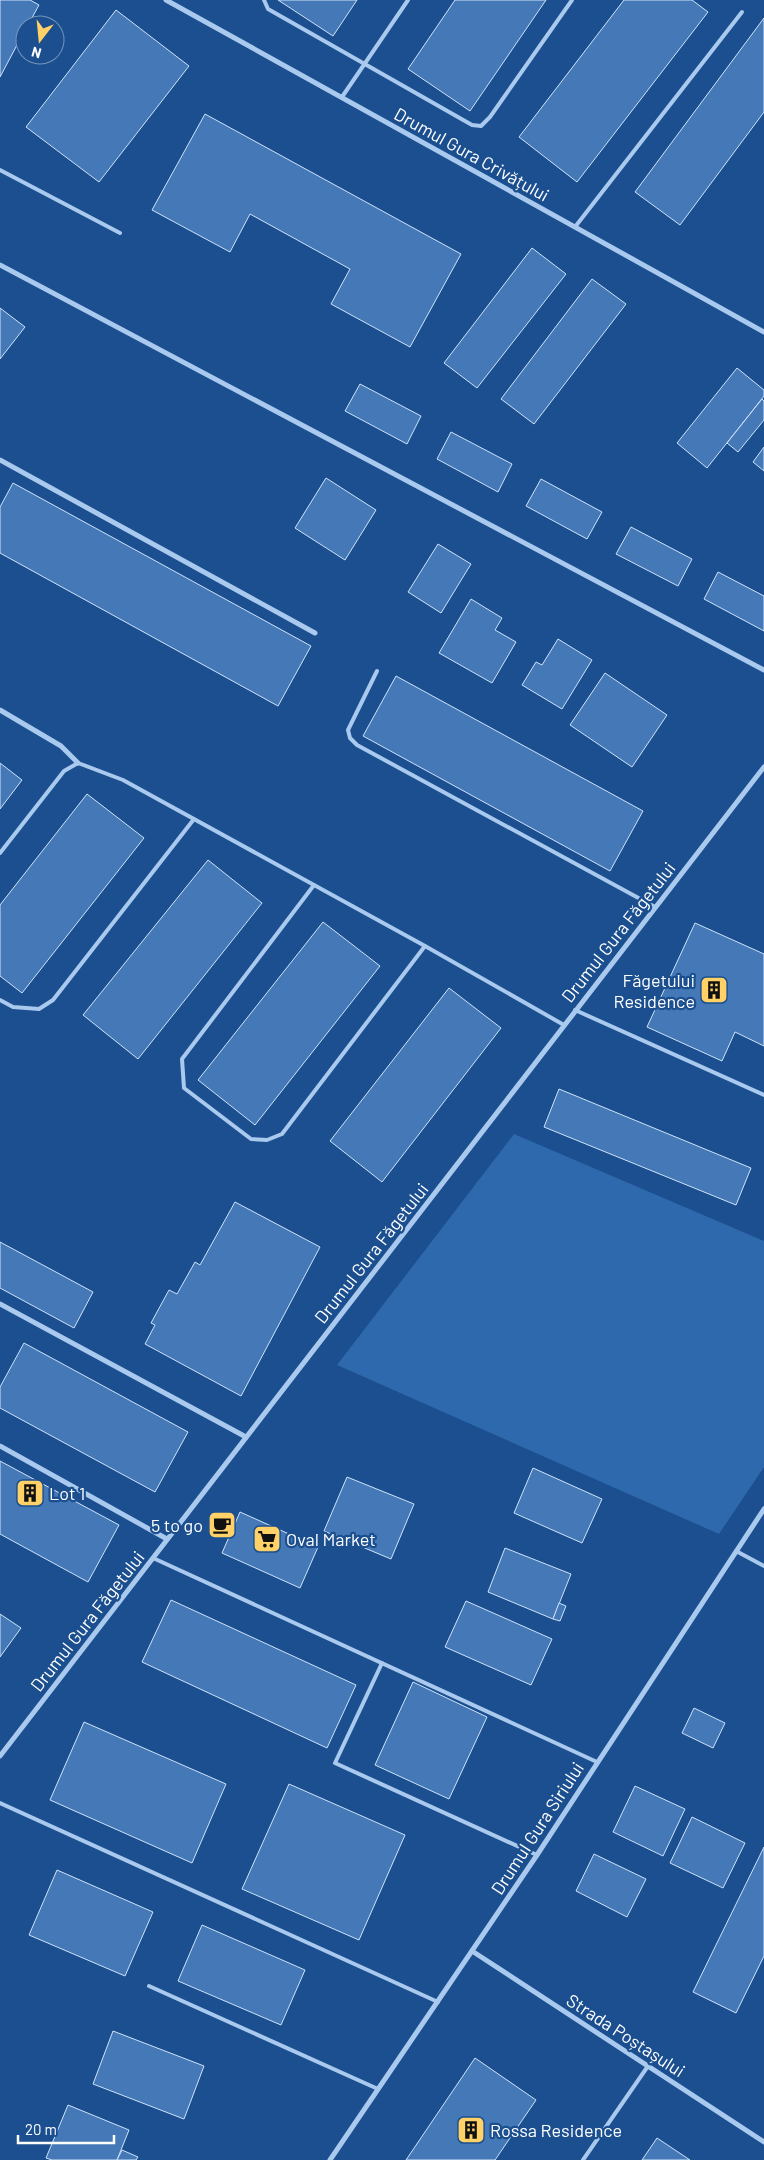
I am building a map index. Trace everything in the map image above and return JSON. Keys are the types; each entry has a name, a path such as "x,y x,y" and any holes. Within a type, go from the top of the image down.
{"street":[{"name":"Drumul Gura Crivățului","path":"166,0 764,332"},
{"path":"0,265 764,670"},
{"path":"0,460 315,633"},
{"path":"0,710 61,746 78,763"},
{"name":"Drumul Gura Făgetului","path":"0,1756 764,767"},
{"path":"0,1304 246,1437"},
{"path":"0,1446 168,1539"},
{"name":"Drumul Gura Siriului","path":"330,2160 537,1855 764,1509"},
{"name":"Strada Poștașului","path":"472,1951 764,2142"}],"lane":[{"path":"264,0 268,9 472,125 482,126 572,0"},
{"path":"342,97 408,0"},
{"path":"575,227 742,12"},
{"path":"0,170 120,233"},
{"path":"377,671 348,730 350,738 357,745 655,907"},
{"path":"0,852 64,771 78,763 123,780 425,946 564,1025"},
{"path":"0,1000 13,1007 39,1009 53,1000 194,819"},
{"path":"314,885 182,1060 184,1088 251,1139 267,1140 282,1134 425,946"},
{"path":"575,1010 764,1094"},
{"path":"736,1551 764,1566"},
{"path":"153,1558 597,1762"},
{"path":"382,1663 335,1763 537,1855"},
{"path":"0,1803 438,2002"},
{"path":"149,1986 378,2089"},
{"path":"583,2160 648,2066"}],"shaded area":[{"path":"514,1134 764,1241 764,1467 719,1534 337,1365"}],"building":[{"path":"0,0 30,0 39,5 34,15 15,15 15,49 0,77"},
{"path":"278,0 357,0 333,36"},
{"path":"455,0 546,0 470,111 408,69"},
{"path":"624,0 692,0 708,12 577,182 519,137"},
{"path":"116,10 189,66 99,182 26,127"},
{"path":"764,18 764,112 680,225 635,192"},
{"path":"205,114 461,254 410,347 331,304 350,269 250,214 230,252 152,210"},
{"path":"532,248 566,274 477,388 444,363"},
{"path":"592,279 626,304 534,424 501,399"},
{"path":"0,308 25,327 0,359"},
{"path":"737,368 764,390 764,396 707,468 677,443"},
{"path":"360,384 421,416 407,444 345,411"},
{"path":"762,399 764,401 764,420 738,452 727,443"},
{"path":"451,432 512,464 498,492 437,459"},
{"path":"764,447 764,471 753,462"},
{"path":"326,478 376,510 345,560 295,528"},
{"path":"541,479 602,512 587,539 526,506"},
{"path":"13,483 311,646 278,706 0,553 0,507"},
{"path":"631,527 692,559 678,586 616,554"},
{"path":"438,544 471,564 441,613 408,592"},
{"path":"718,572 764,596 764,631 704,599"},
{"path":"471,599 502,618 495,630 516,642 492,683 439,653"},
{"path":"558,639 592,660 562,709 522,685 536,662 542,665"},
{"path":"605,673 667,715 632,767 570,725"},
{"path":"396,676 643,811 610,871 363,736"},
{"path":"0,763 22,780 0,809"},
{"path":"87,794 144,838 22,993 0,976 0,905"},
{"path":"208,860 262,903 138,1059 83,1015"},
{"path":"323,922 380,966 255,1125 198,1080"},
{"name":"Făgetului Residence","path":"695,923 764,954 764,1046 735,1032 722,1061 647,1027"},
{"path":"449,988 501,1028 382,1182 330,1141"},
{"path":"559,1089 751,1168 736,1205 544,1127"},
{"path":"235,1202 320,1247 241,1396 145,1344 155,1325 151,1323 169,1290 177,1294 195,1262 200,1265"},
{"path":"0,1242 93,1292 74,1328 0,1288"},
{"path":"24,1343 188,1432 155,1492 0,1408 0,1387"},
{"name":"Lot 1","path":"0,1461 119,1525 88,1582 0,1534"},
{"path":"533,1468 602,1499 582,1543 514,1513"},
{"path":"347,1477 414,1504 391,1559 324,1531"},
{"path":"240,1512 318,1547 300,1588 222,1553"},
{"path":"505,1548 571,1574 553,1619 488,1592"},
{"path":"171,1600 356,1685 327,1748 142,1662"},
{"path":"466,1601 552,1639 531,1685 445,1647"},
{"path":"559,1603 566,1606 560,1621 553,1619"},
{"path":"0,1614 21,1628 0,1657"},
{"path":"413,1682 487,1717 449,1799 375,1765"},
{"path":"694,1708 725,1723 713,1748 682,1733"},
{"path":"84,1722 226,1784 192,1863 50,1800"},
{"path":"289,1784 405,1835 359,1940 242,1889"},
{"path":"635,1786 685,1809 663,1856 613,1832"},
{"path":"692,1817 745,1843 723,1888 670,1863"},
{"path":"764,1847 764,1956 736,2013 693,1992"},
{"path":"594,1854 646,1879 627,1917 576,1891"},
{"path":"57,1870 153,1912 125,1976 29,1935"},
{"path":"202,1925 305,1970 281,2025 178,1981"},
{"path":"113,2031 204,2066 184,2119 93,2084"},
{"name":"Rossa Residence","path":"475,2058 536,2100 495,2160 406,2160"},
{"path":"68,2105 129,2130 117,2160 52,2160 46,2158"},
{"path":"657,2138 690,2160 642,2160"},
{"path":"122,2150 138,2157 136,2160 117,2160"}],"place":[{"name":"Făgetului Residence","path":"714,990"},
{"name":"Lot 1","path":"30,1493"},
{"name":"5 to go","path":"222,1525"},
{"name":"Oval Market","path":"267,1539"},
{"name":"Rossa Residence","path":"471,2130"}]}
